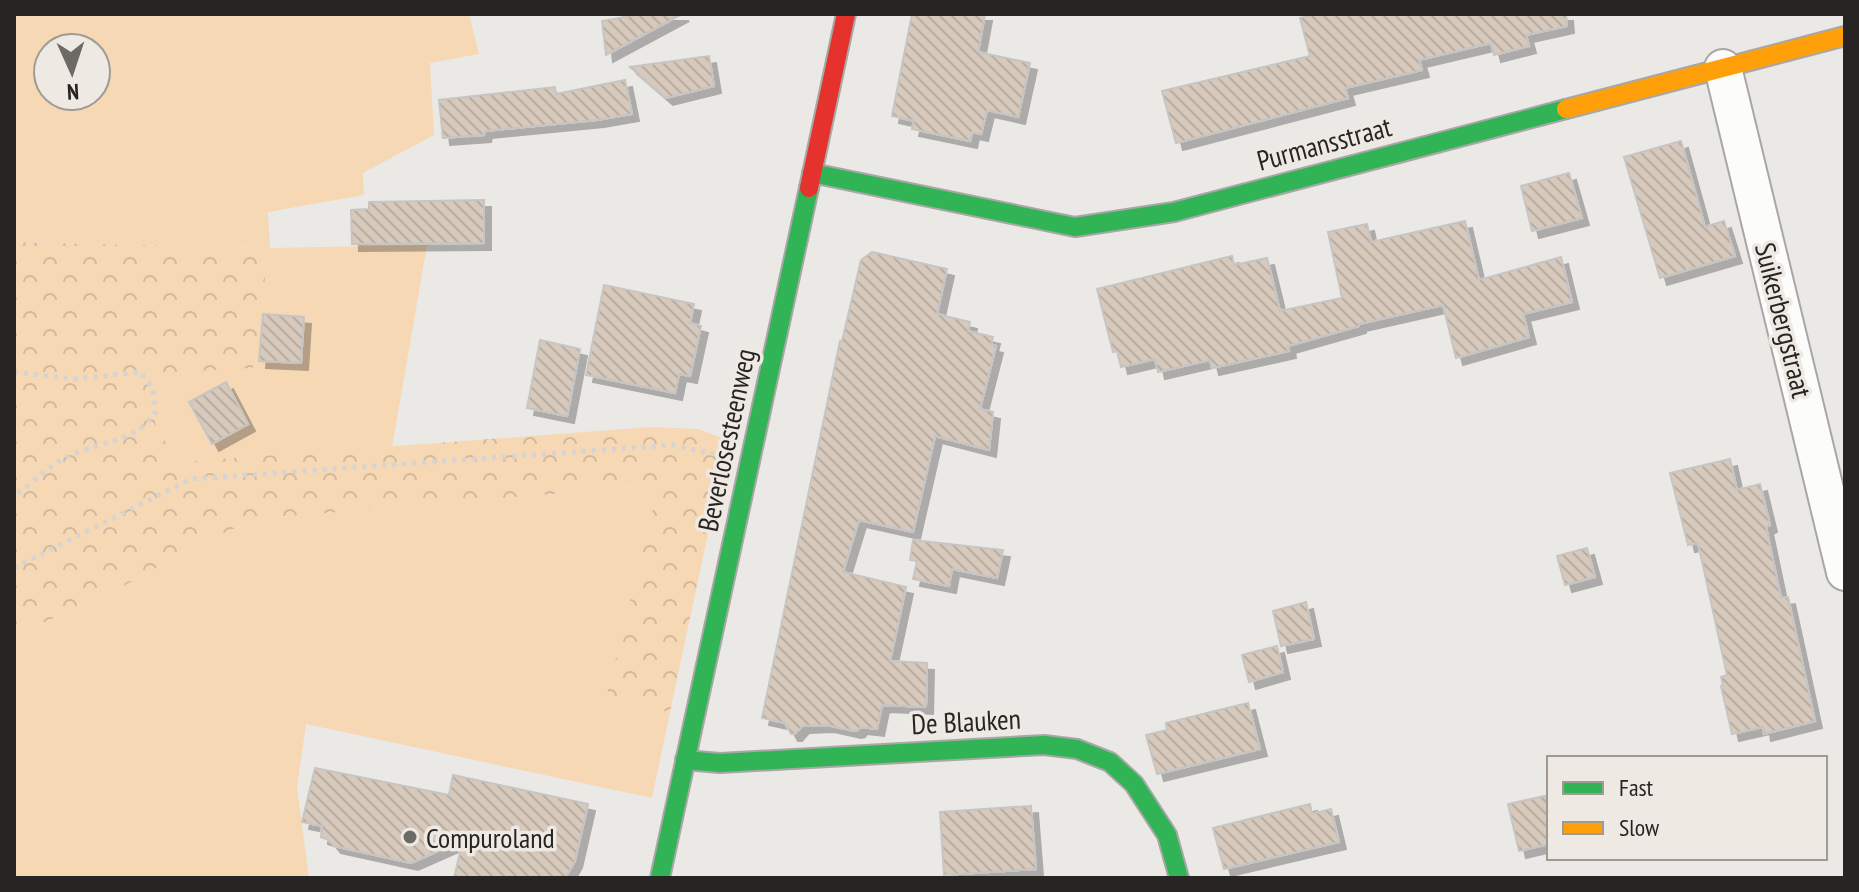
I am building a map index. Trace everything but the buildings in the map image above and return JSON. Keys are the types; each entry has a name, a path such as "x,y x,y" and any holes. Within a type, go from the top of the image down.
{"street":[{"name":"Beverlosesteenweg","path":"660,878 846,14"},
{"name":"Purmansstraat","path":"812,173 1075,227 1174,212 1845,36"},
{"name":"Suikerbergstraat","path":"1723,68 1845,572"},
{"name":"De Blauken","path":"685,760 720,763 1044,745 1077,749 1110,762 1134,784 1167,835 1179,878"}],"path":[{"path":"14,372 74,379 140,372 153,389 155,414 144,427 126,437 69,456 14,496"},
{"path":"14,568 191,479 672,445 750,462"}],"green space":[{"path":"14,14 469,14 479,54 430,63 434,135 363,173 364,195 268,212 270,248 427,245 392,448 182,462 157,431 146,374 269,248 14,242"},
{"path":"14,242 269,248 253,368 146,374 157,431 182,462 651,427 698,429 728,440 670,712 605,701 659,485 256,519 210,539 103,597 14,635"},
{"path":"660,485 605,701 670,712 652,798 306,724 297,787 309,878 14,878 14,635 103,597 210,539 256,519"}],"traffic: fast":[{"path":"812,173 1075,227 1174,212 1566,109"},
{"path":"660,878 809,188"},
{"path":"685,760 720,763 1044,745 1077,749 1110,762 1134,784 1167,835 1179,878"}],"traffic: slow":[{"path":"1566,109 1845,36"}],"traffic: jam":[{"path":"809,188 846,14"}],"place":[{"name":"Compuroland","path":"410,837"}]}
